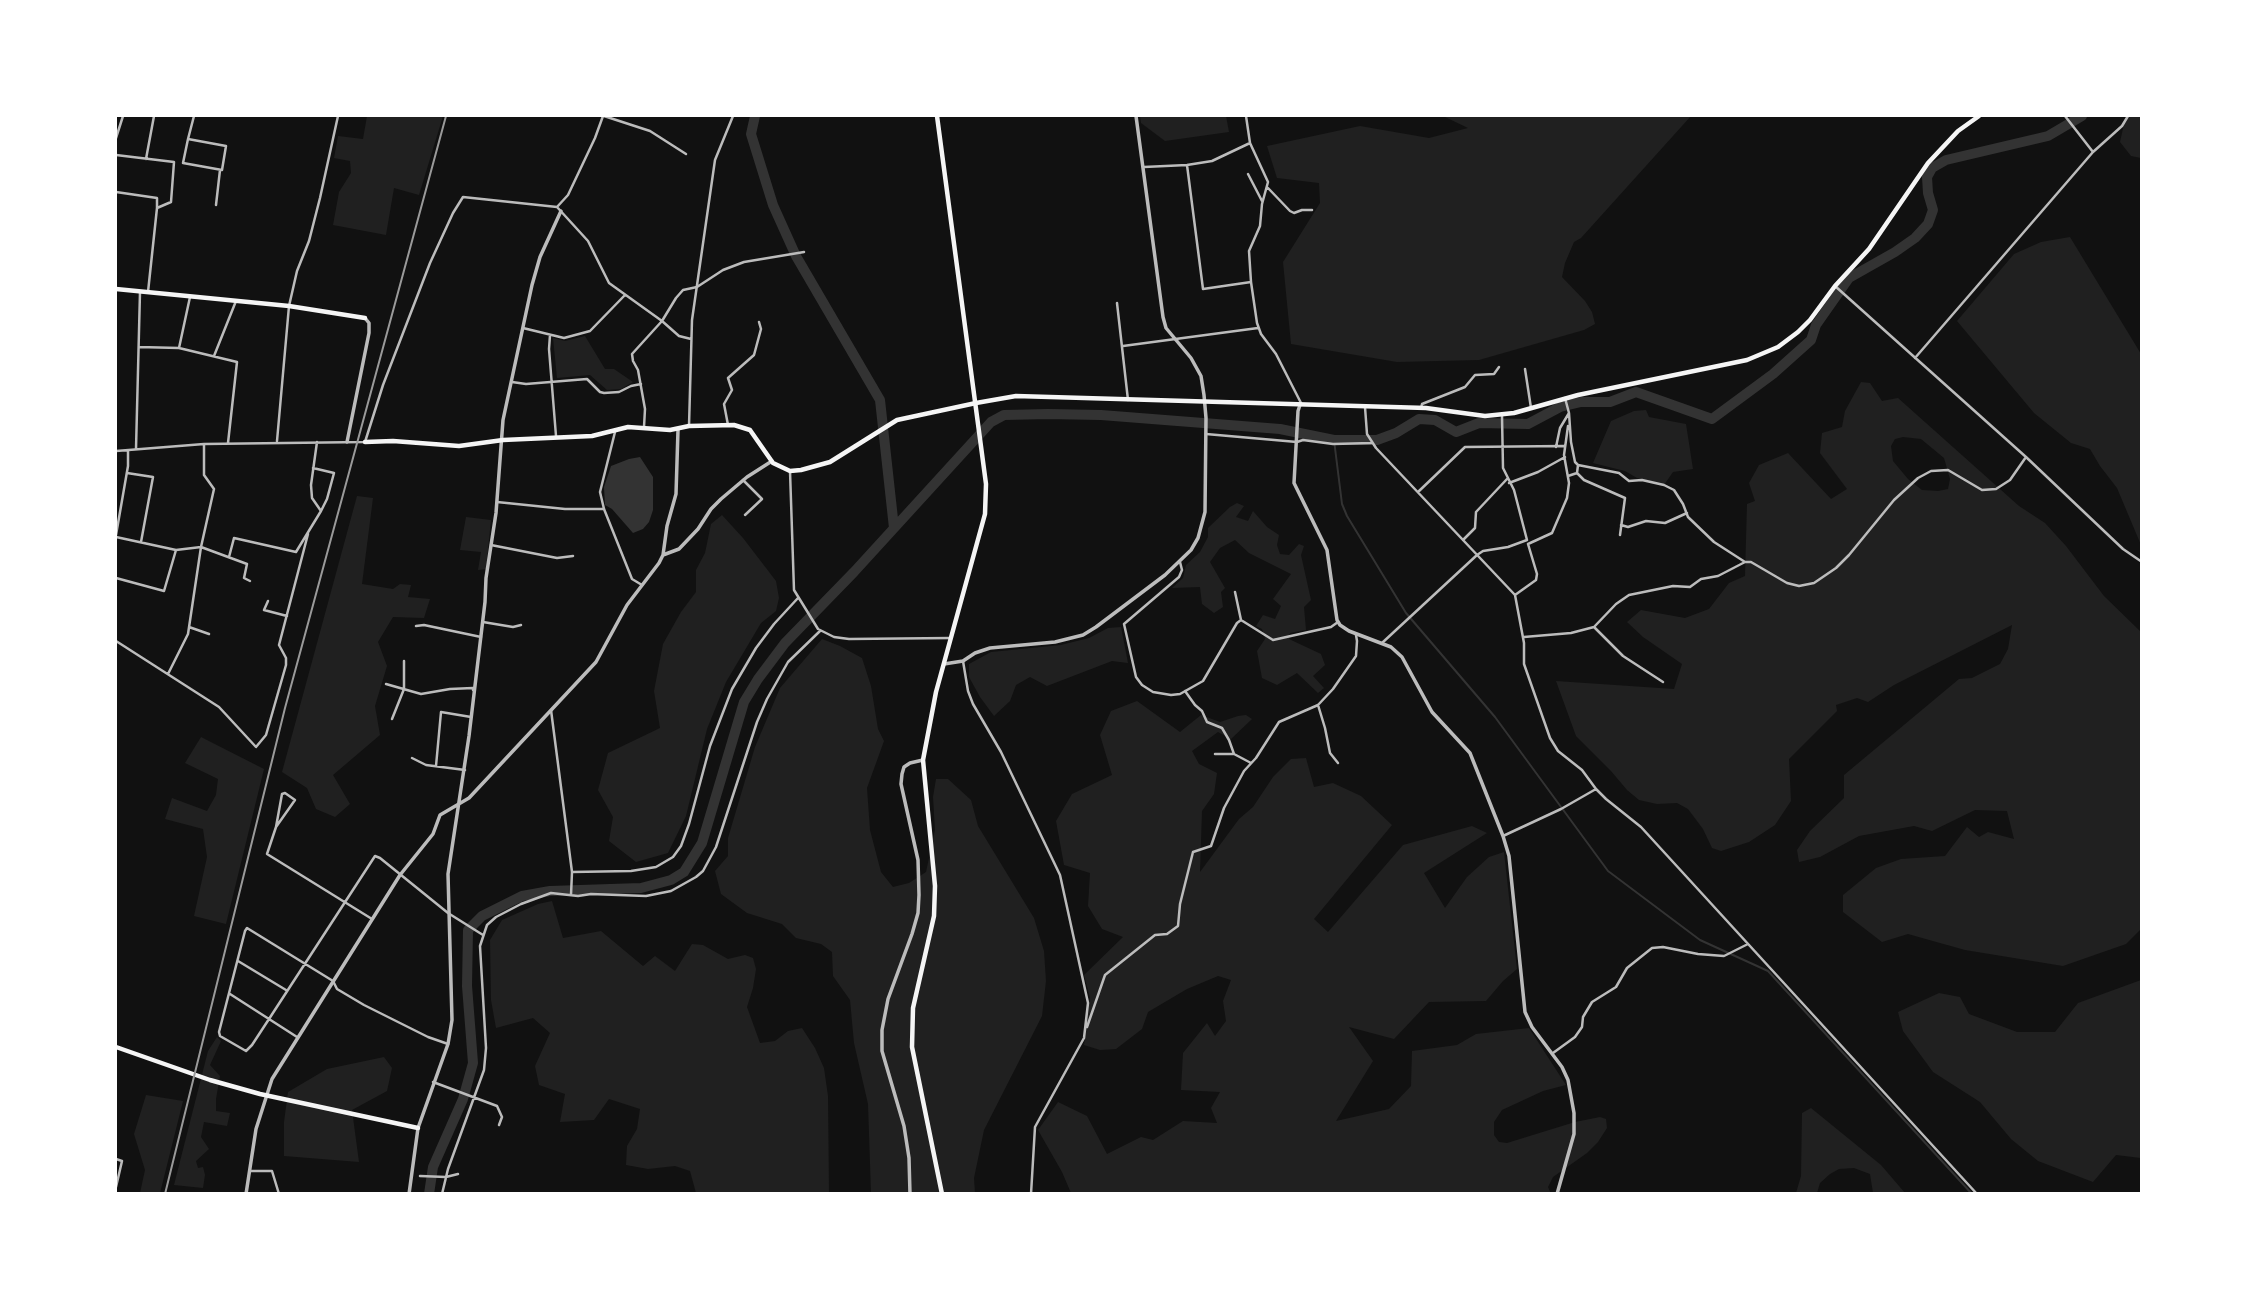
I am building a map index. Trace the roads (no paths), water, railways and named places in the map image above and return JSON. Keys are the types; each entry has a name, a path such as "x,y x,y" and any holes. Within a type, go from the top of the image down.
{"main road":[{"path":"937,116 986,484 985,514 936,692 923,760 935,886 934,916 913,1008 912,1047 942,1194"},
{"path":"365,442 393,441 459,446 503,440 592,436 617,429 644,427 678,430 689,426 743,426 757,437 772,461 790,471 830,462 887,425 907,417 1016,396 1421,408 1502,417 1531,408 1747,360 1778,347 1798,332 1869,249 1928,163 1958,131 1979,116"},
{"path":"116,289 289,306 365,318"},
{"path":"116,1047 175,1069 298,1104 418,1128"}],"street":[{"path":"116,138 123,116"},
{"path":"146,159 154,116"},
{"path":"183,163 194,116"},
{"path":"277,442 289,306 297,271 309,241 338,116"},
{"path":"409,1194 418,1128 448,1044 452,1020 448,874 465,770 483,622 497,502 503,420 540,257 559,209 596,138 603,116 650,131 686,154"},
{"path":"689,426 691,339 697,286 715,160 733,116"},
{"path":"944,664 963,661 990,648 1055,642 1083,635 1104,622 1180,562 1191,550 1202,526 1205,512 1206,418 1201,376 1191,358 1166,328 1160,304 1136,116"},
{"path":"1246,116 1251,143 1268,183 1262,201 1260,226 1249,251 1258,328 1276,354 1301,401 1298,411 1294,483 1327,550 1338,622 1345,629 1382,643 1402,657 1432,712 1470,753 1503,836 1509,856 1525,1012 1532,1027 1562,1067 1568,1080 1574,1113 1574,1134 1557,1194"},
{"path":"2065,116 2093,152"},
{"path":"1915,358 2093,152 2122,126 2129,116"},
{"path":"188,139 226,146 216,205"},
{"path":"1144,167 1212,161 1251,143"},
{"path":"116,155 220,169"},
{"path":"157,208 171,202 174,162"},
{"path":"1187,165 1203,289 1251,282"},
{"path":"1248,174 1262,201"},
{"path":"1268,188 1294,213 1303,209 1312,210"},
{"path":"116,192 157,198 148,292"},
{"path":"116,451 228,443 365,442 383,384 430,264 453,213 464,197 559,209 588,241 610,283 678,336 691,339"},
{"path":"644,427 645,409 641,384 632,354 662,321 683,290 697,286 723,270 744,262 803,252"},
{"path":"1836,287 2026,457 2123,549 2141,562"},
{"path":"136,450 140,292"},
{"path":"523,328 564,338 590,331 625,295"},
{"path":"179,348 191,297"},
{"path":"214,356 237,301"},
{"path":"1117,303 1128,400"},
{"path":"347,442 369,333 369,323 365,318"},
{"path":"728,425 724,404 732,390 728,378 754,355 761,329 759,322"},
{"path":"1123,346 1258,328"},
{"path":"550,335 556,437"},
{"path":"139,346 179,348 237,362 228,443"},
{"path":"1421,408 1422,404 1465,387 1475,375 1494,374 1499,367"},
{"path":"1525,369 1531,408"},
{"path":"512,382 526,384 587,379 604,393 619,393 641,384"},
{"path":"1566,400 1575,462 1578,465 1577,473"},
{"path":"1365,407 1367,434 1372,442 1515,595 1524,664 1550,738 1558,751 1582,770 1596,789 1641,827 1977,1194"},
{"path":"1556,447 1560,428 1569,413"},
{"path":"1382,643 1477,555 1483,551 1508,547 1527,540 1514,490 1503,468 1502,417"},
{"path":"1515,595 1536,580 1528,544 1552,533 1567,498 1565,446 1569,420"},
{"path":"617,429 613,435 600,492 604,509 632,579 642,585"},
{"path":"246,1194 256,1129 272,1079 400,875 427,844 440,815 469,798 596,662 627,605 663,555 678,478 678,430"},
{"path":"1206,434 1297,439 1334,444 1372,442"},
{"path":"317,442 312,498 321,511"},
{"path":"168,674 183,647 214,489 204,475 204,444"},
{"path":"1418,492 1465,447 1565,446"},
{"path":"128,451 116,536 176,550 201,547 247,564 244,578 250,581"},
{"path":"1462,540 1475,528 1476,512 1508,481 1538,472 1565,457"},
{"path":"1522,637 1571,633 1594,627 1616,604 1629,595 1673,586 1689,587 1701,579 1718,576 1745,562 1751,562 1787,583 1799,586 1814,583 1849,555 1894,500 1918,478 1931,471 1948,470 1982,490 1996,489 2010,480 2026,457"},
{"path":"663,555 678,549 698,529 716,504 743,480 772,461"},
{"path":"1578,465 1619,473 1629,481 1642,480 1674,490 1693,524 1745,562"},
{"path":"229,557 234,538 296,552 327,499 334,473 313,467"},
{"path":"790,471 794,590 819,630 834,637 849,639 951,638"},
{"path":"127,473 153,477 141,542"},
{"path":"1568,476 1577,473"},
{"path":"1577,473 1584,480 1625,498 1620,536"},
{"path":"743,480 762,499 745,515"},
{"path":"497,502 565,509 604,509"},
{"path":"1621,525 1628,527 1646,521 1665,523 1687,513"},
{"path":"116,641 219,707 256,747 266,735 286,665 286,658 279,645 308,534"},
{"path":"491,545 557,558 573,556"},
{"path":"116,578 164,591 176,550"},
{"path":"1180,562 1182,570 1179,577 1126,621 1124,626 1136,677 1142,685 1153,692 1166,695 1185,691 1203,681 1241,620"},
{"path":"1236,592 1241,620 1273,639 1331,627 1338,622"},
{"path":"572,872 631,871 656,867 673,857 681,846 689,824 710,746 732,689 756,648 798,598"},
{"path":"268,601 264,610 287,615"},
{"path":"483,622 513,627 521,625"},
{"path":"416,626 424,625 481,637"},
{"path":"1594,627 1623,656 1663,682"},
{"path":"187,630 209,635"},
{"path":"442,1194 444,1177 484,1070 486,1048 480,946 487,925 521,904 551,893 646,896 685,885 703,871 716,847 767,699 788,662 819,630"},
{"path":"1085,1030 1105,975 1155,935 1167,934 1178,926 1180,904 1193,852 1211,846 1224,808 1244,771 1279,722 1318,705 1333,689 1356,656 1355,634"},
{"path":"392,719 404,689 404,661"},
{"path":"963,661 973,704 1001,752 1060,875 1088,1003 1084,1038 1035,1127 1031,1194"},
{"path":"386,684 421,694 472,688 474,694"},
{"path":"1185,691 1202,710 1208,722 1222,728 1234,754"},
{"path":"1318,705 1330,753 1338,763"},
{"path":"551,708 572,872 571,895"},
{"path":"436,766 441,712 471,717"},
{"path":"1215,754 1234,754 1251,763"},
{"path":"412,758 426,765 465,770"},
{"path":"910,1194 909,1158 904,1126 882,1051 882,1030 888,999 915,923 919,895 918,860 901,784 902,774 904,767 910,763 923,760"},
{"path":"1503,836 1596,789"},
{"path":"276,827 295,800 285,793 282,794 276,827 267,854 372,919"},
{"path":"448,1044 364,1005 337,989 333,981 305,963 247,929 219,1032 220,1036 246,1051 252,1045 269,1019 305,963 344,902 374,856 448,913 483,935"},
{"path":"1553,1053 1575,1037 1592,1002 1616,987 1627,968 1652,948 1663,947 1724,956 1748,944"},
{"path":"238,961 287,991"},
{"path":"230,994 297,1037"},
{"path":"433,1082 497,1106 502,1117 499,1125"},
{"path":"116,1159 122,1161 116,1187"},
{"path":"251,1171 272,1171 279,1194"},
{"path":"420,1176 444,1177 458,1174"}],"waterway":[{"path":"755,116 751,134 773,205 796,256 880,400 894,528"},
{"path":"429,1194 433,1167 463,1099 473,1063 467,986 468,930 482,916 522,896 550,891 641,888 671,880 684,872 702,843 744,702 758,679 785,643 991,422 1004,415 1101,415 1280,429 1334,440 1377,440 1396,433 1419,419 1435,420 1456,432 1479,423 1528,424 1560,407 1581,402 1610,402 1636,392 1712,419 1773,374 1811,340 1816,325 1849,278 1895,252 1915,238 1928,224 1933,210 1927,177 1932,168 1946,160 2048,136 2082,116"},
{"path":"1334,440 1342,504 1406,613 1495,717 1608,871 1700,940 1768,971 1972,1194"}],"railway":[{"path":"165,1194 285,708 446,116"}]}
